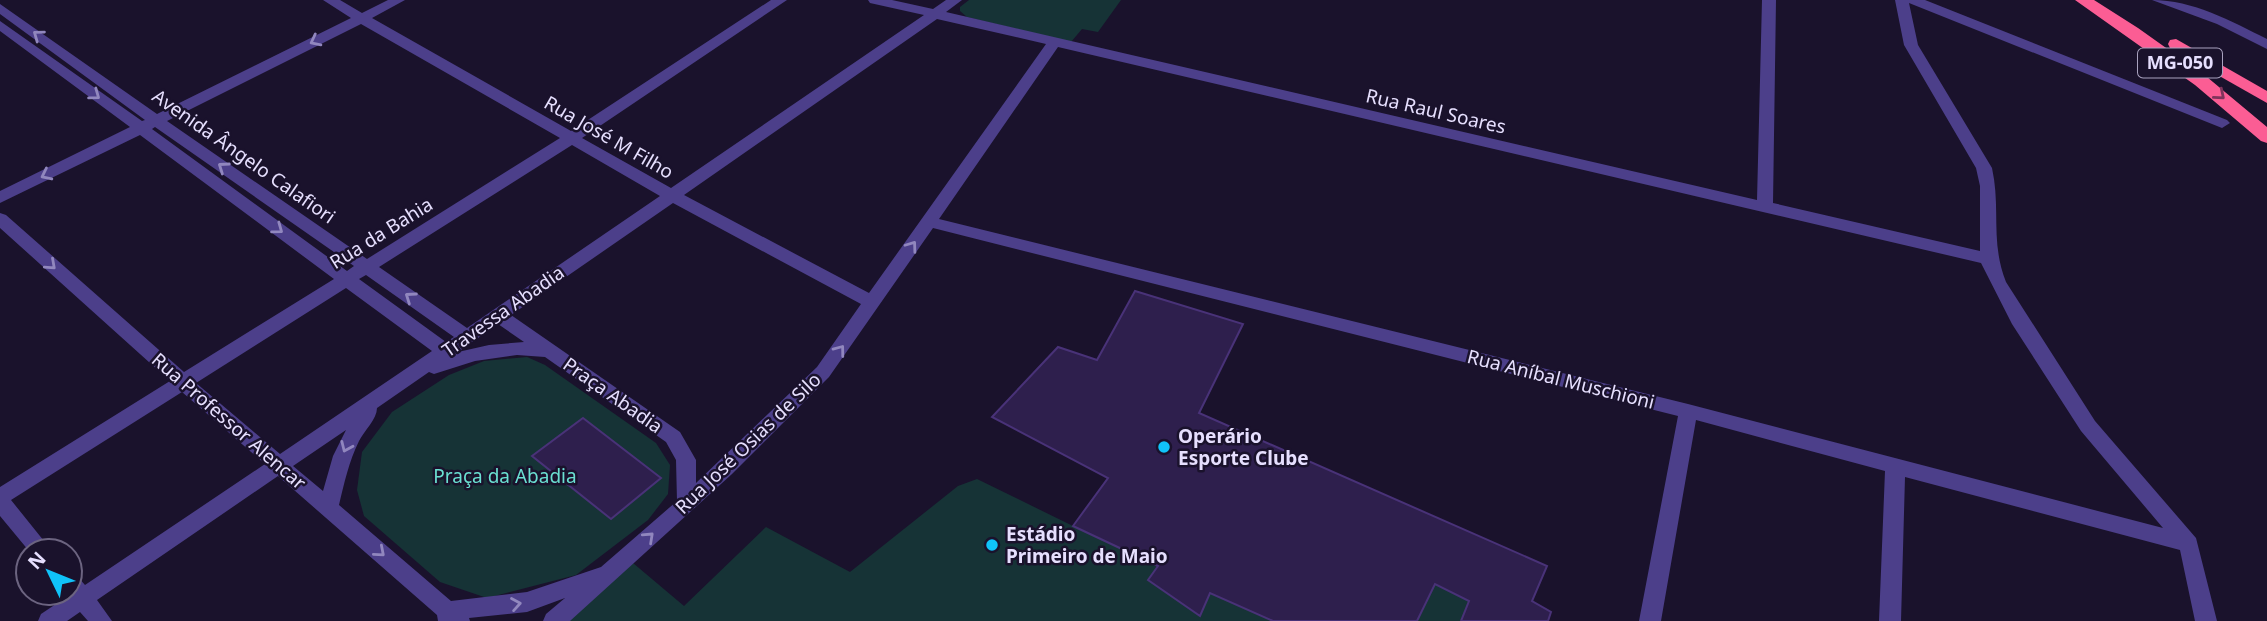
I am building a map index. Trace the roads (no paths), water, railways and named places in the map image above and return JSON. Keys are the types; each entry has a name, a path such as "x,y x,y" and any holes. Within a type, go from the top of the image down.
{"highway":[{"name":"MG-050","path":"2084,0 2188,68 2267,137"},
{"name":"MG-050","path":"2107,0 2219,72 2267,98"}],"street":[{"name":"Rua José M Filho","path":"330,0 671,195 872,302"},
{"path":"0,198 398,0"},
{"name":"Rua da Bahia","path":"0,499 573,137 780,0"},
{"name":"Rua Raul Soares","path":"876,0 918,4 935,14 1988,259"},
{"name":"Travessa Abadia","path":"84,585 280,465 955,0"},
{"path":"1765,208 1769,0"},
{"path":"1902,0 1911,45 1984,168 1988,186 1988,259 2018,318 2088,426 2189,544 2206,621"},
{"path":"1913,0 2222,123"},
{"path":"2159,0 2222,20 2267,45"},
{"name":"Avenida Ângelo Calafiori","path":"0,8 466,336"},
{"name":"Avenida Ângelo Calafiori","path":"0,25 445,351"},
{"name":"Rua José Osias de Silo","path":"554,621 611,572 823,372 1055,42"},
{"name":"Rua Professor Alencar","path":"0,219 183,382 329,507 451,618"},
{"name":"Rua Aníbal Muschioni","path":"930,222 1688,411 2189,544"},
{"name":"Praça Abadia","path":"497,314 673,437 686,460 687,501"},
{"path":"412,375 480,352 524,347 550,351"},
{"path":"329,507 344,450 355,428 381,396"},
{"path":"1650,621 1688,411"},
{"path":"1890,621 1895,466"},
{"path":"0,499 31,537"},
{"name":"Rua José Osias de Silo","path":"451,618 527,602 611,572"},
{"path":"84,600 101,621"},
{"name":"Travessa Abadia","path":"49,621 61,607"}],"place":[{"name":"Operário Esporte Clube","path":"1164,447"},
{"name":"Estádio Primeiro de Maio","path":"992,545"}],"park label":[{"name":"Praça da Abadia","path":"505,476"}]}
